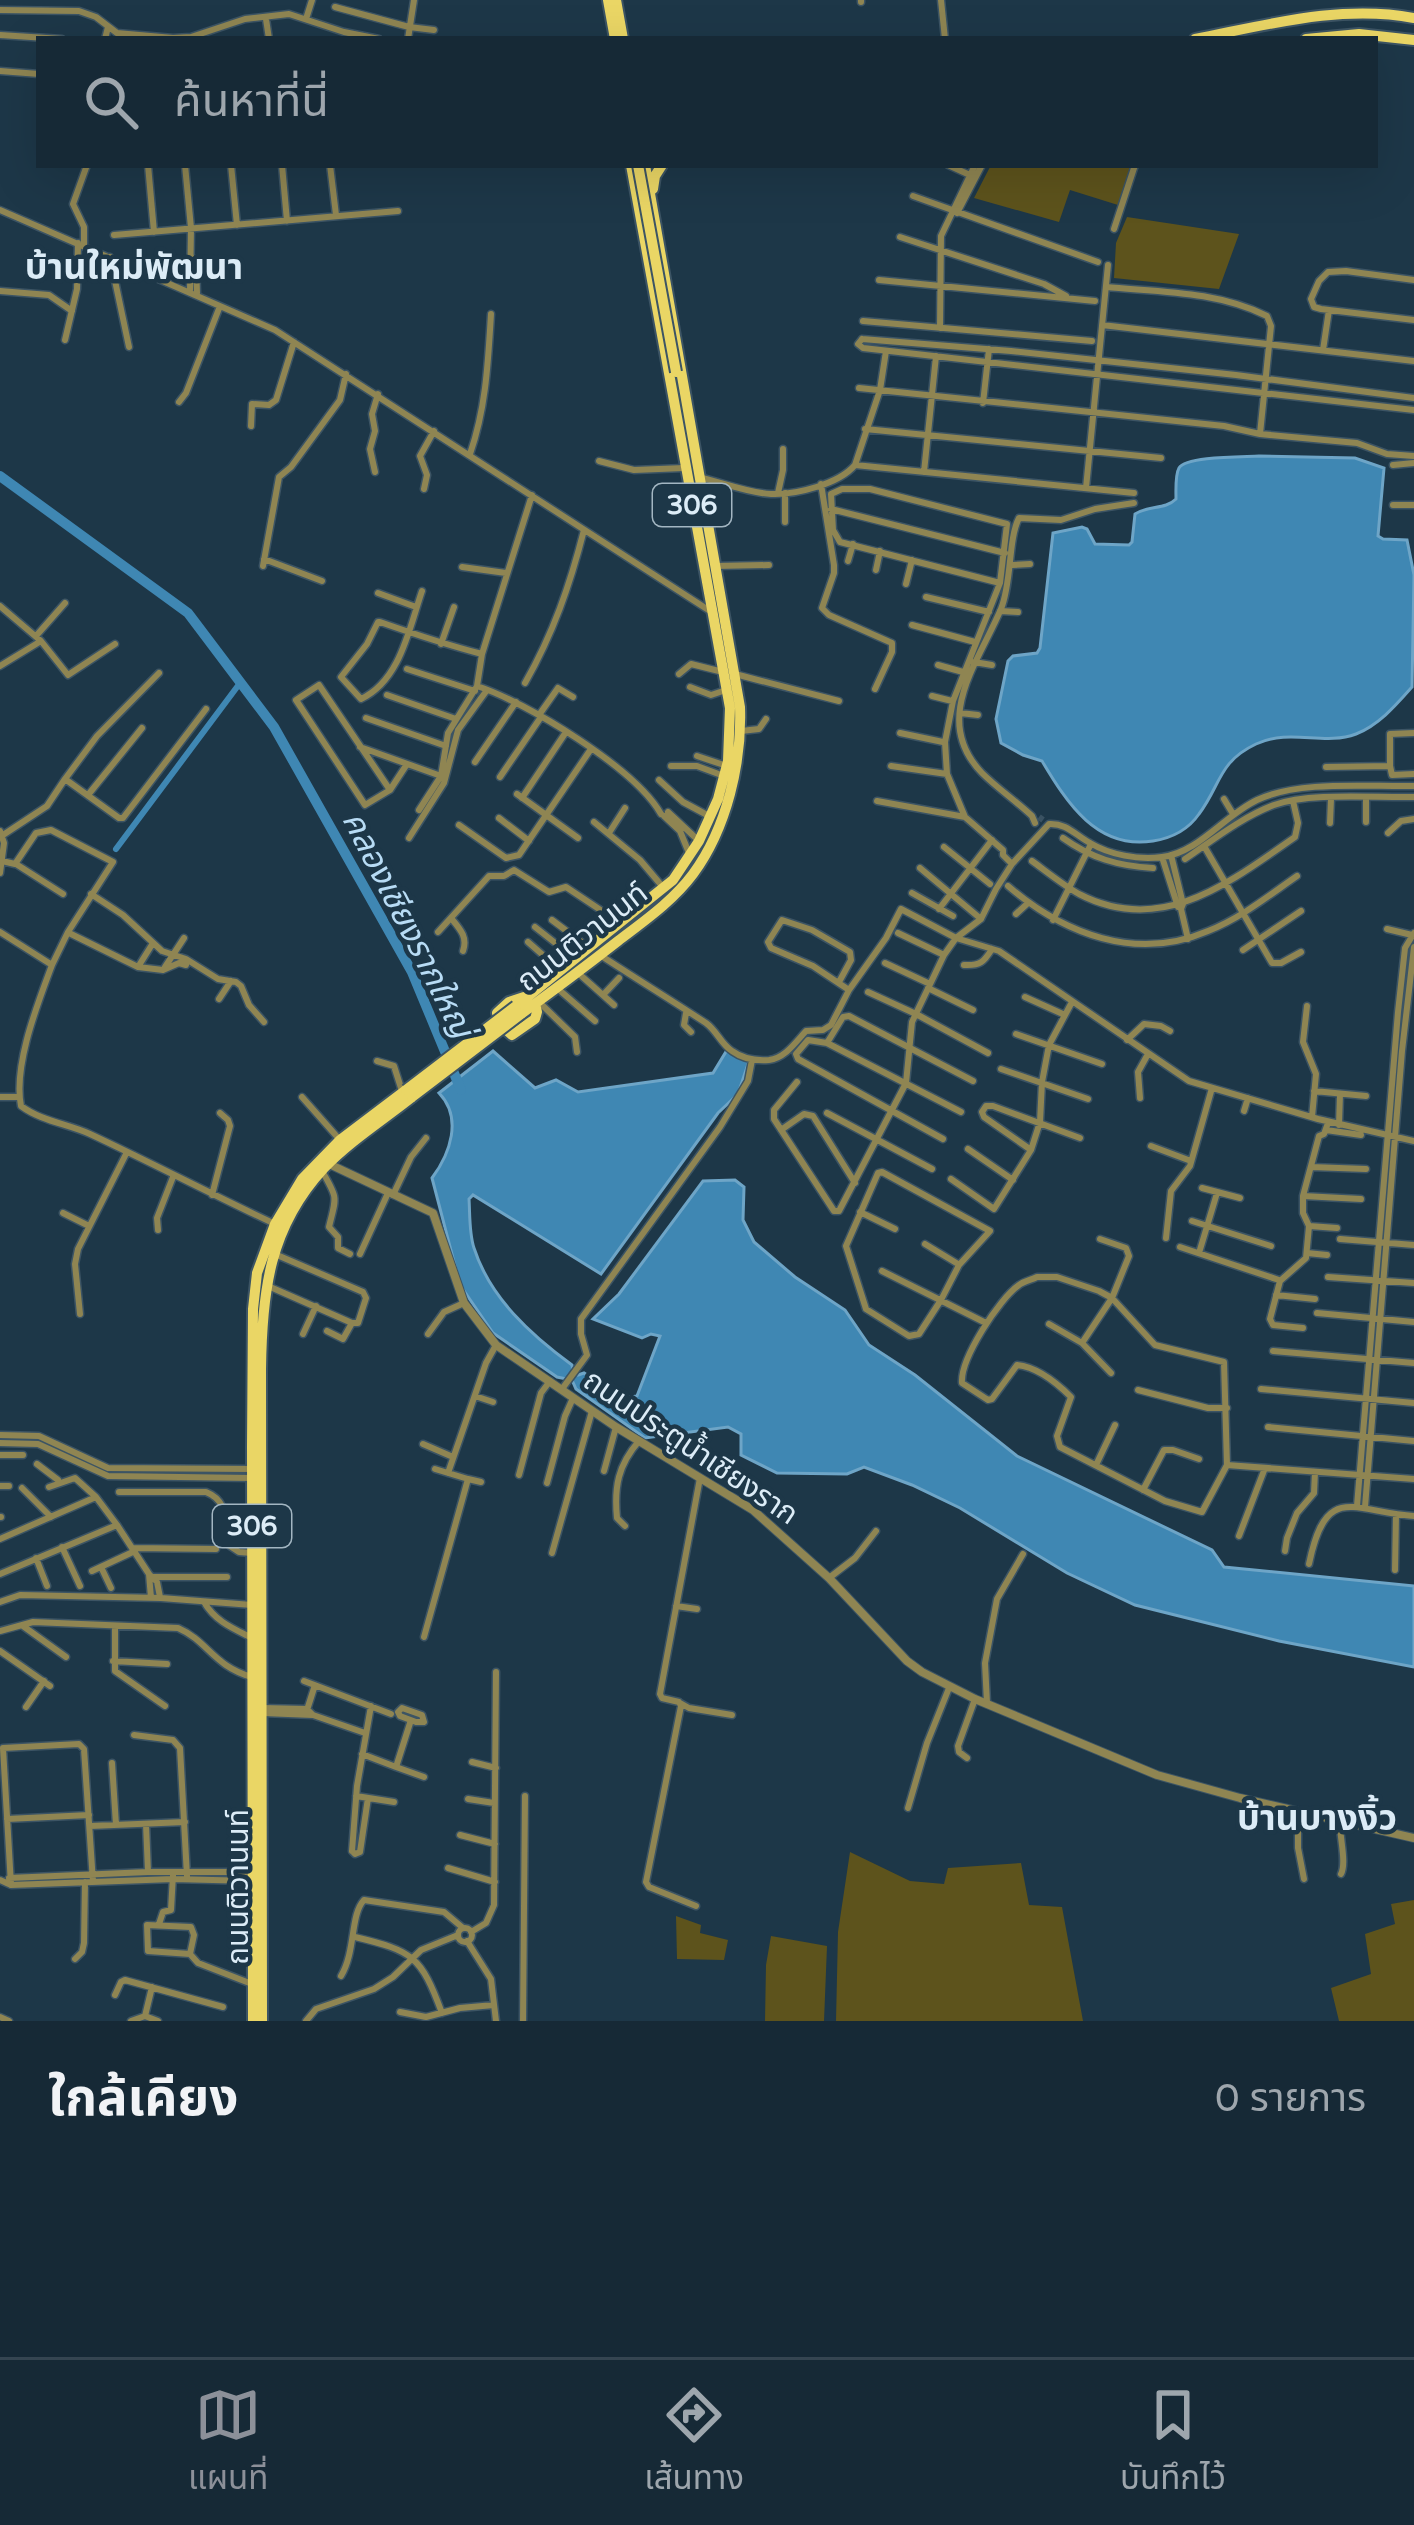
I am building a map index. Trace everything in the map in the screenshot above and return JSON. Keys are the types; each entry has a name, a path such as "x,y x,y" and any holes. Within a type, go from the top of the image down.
{"main road":[{"path":"609,0 615,36"},
{"path":"1212,36 1342,13 1414,18"},
{"path":"1346,36 1414,40"},
{"name":"ถนนติวานนท์","path":"595,951 664,889 689,857 711,817 726,771 730,739 729,673 711,612 642,232 638,168"},
{"name":"ถนนติวานนท์","path":"534,1001 574,961 665,903 697,869 727,802 739,760 741,731 715,566 651,197 639,168"},
{"name":"306","path":"639,168 698,477"},
{"name":"306","path":"651,197 660,168"},
{"path":"642,232 647,226 657,229"},
{"name":"ถนนติวานนท์","path":"259,1710 252,1677 254,1291 275,1224 302,1179 340,1140 556,988 574,961"},
{"name":"ถนนติวานนท์","path":"253,2021 261,1334 266,1285 273,1253 295,1207 325,1168 407,1093"},
{"name":"ถนนติวานนท์","path":"257,1730 262,2021"}],"street":[{"path":"408,36 414,0"},
{"path":"941,0 945,36"},
{"path":"306,19 310,1"},
{"path":"335,7 434,30"},
{"path":"0,10 80,11 131,36"},
{"path":"193,36 218,26 289,14 365,36"},
{"path":"266,17 268,36"},
{"path":"106,36 108,27"},
{"path":"0,34 36,37"},
{"path":"0,71 36,74"},
{"path":"65,340 84,227 73,204 86,168"},
{"path":"148,168 154,232"},
{"path":"185,168 191,256 196,264 193,292"},
{"path":"231,168 237,225"},
{"path":"282,168 287,221"},
{"path":"330,168 336,216"},
{"path":"954,168 974,177"},
{"path":"940,328 941,236 977,168"},
{"path":"1114,229 1135,168"},
{"path":"913,196 1098,262"},
{"path":"0,210 275,330 711,612"},
{"path":"114,235 398,211"},
{"path":"900,237 1044,284 1066,296"},
{"path":"110,257 129,346"},
{"path":"1086,488 1108,265"},
{"path":"1414,280 1328,272 1319,281 1312,303 1329,310 1414,320"},
{"path":"879,280 1095,302"},
{"path":"1106,287 1219,298 1245,305 1269,319 1260,434"},
{"path":"0,291 49,296 72,310"},
{"path":"179,402 220,305"},
{"path":"1323,350 1329,310"},
{"path":"470,454 486,398 491,314"},
{"path":"863,321 1092,341"},
{"path":"1102,325 1414,361"},
{"path":"250,426 254,403 269,405 276,400 294,342"},
{"path":"698,477 781,493 847,474 855,466 880,390 886,346"},
{"path":"886,346 1043,354 1414,398"},
{"path":"886,346 936,356 1414,410"},
{"path":"924,472 938,346"},
{"path":"983,403 989,349"},
{"path":"1042,367 1043,354"},
{"path":"1155,379 1156,366"},
{"path":"322,581 264,563 279,477 340,400 346,374"},
{"path":"859,388 1357,443 1414,460"},
{"path":"375,472 370,449 377,394"},
{"path":"865,429 1161,458"},
{"path":"424,489 427,475 420,456 434,431"},
{"path":"783,449 785,522"},
{"path":"1393,465 1414,460"},
{"path":"599,461 634,470 685,468"},
{"path":"855,466 1134,493"},
{"path":"821,484 834,565 822,608 892,643 875,688"},
{"path":"1000,584 836,539 830,498 835,491 860,488 1003,522 1008,528 1000,584 953,701 945,742 947,774 965,817 1015,861"},
{"path":"419,810 441,776 448,734 476,688 532,495"},
{"path":"1134,503 1095,508 1068,519 1019,518 1000,611 974,662 959,713 965,751 982,772 1040,822 1063,824 1091,844 1130,856 1167,856 1184,849 1255,801 1279,793 1414,786"},
{"path":"1393,505 1414,505"},
{"path":"832,508 1004,553"},
{"path":"525,683 547,644 570,585 584,530"},
{"path":"848,561 853,544"},
{"path":"876,571 880,551"},
{"path":"906,584 912,560"},
{"path":"1012,565 1030,564"},
{"path":"715,566 769,565"},
{"path":"462,567 506,573"},
{"path":"422,591 408,632 397,662 381,686 361,699 341,677 368,644 376,623 408,632 441,644 482,655"},
{"path":"378,593 416,607"},
{"path":"926,597 989,612"},
{"path":"0,666 39,638 65,603"},
{"path":"0,606 39,638 68,675 115,644"},
{"path":"441,644 454,607"},
{"path":"1000,611 1018,612"},
{"path":"912,626 975,642"},
{"path":"974,662 992,665"},
{"path":"679,674 692,664 839,701"},
{"path":"938,665 964,673"},
{"path":"407,669 488,690 540,716 591,749 699,841"},
{"path":"0,873 1,833 47,806 97,736 159,673"},
{"path":"390,790 319,685 296,700 365,805 390,790 406,764"},
{"path":"690,687 711,695 727,690"},
{"path":"500,777 558,688 574,697"},
{"path":"409,838 447,778 458,730 488,690"},
{"path":"387,695 457,719"},
{"path":"932,696 953,701"},
{"path":"475,762 516,702"},
{"path":"65,779 124,818 206,709"},
{"path":"959,713 978,715"},
{"path":"366,718 446,746"},
{"path":"741,731 759,729 766,719"},
{"path":"88,795 142,728"},
{"path":"566,732 519,796 578,838"},
{"path":"900,733 945,742"},
{"path":"1414,733 1390,734 1392,775 1414,774"},
{"path":"360,747 441,776"},
{"path":"459,825 506,858 519,855 591,749"},
{"path":"697,756 726,771"},
{"path":"671,766 726,771"},
{"path":"891,766 947,774"},
{"path":"1326,767 1390,766"},
{"path":"659,780 683,802 711,817"},
{"path":"1251,786 1255,801"},
{"path":"1186,859 1256,813 1293,801 1414,797"},
{"path":"1366,798 1366,822"},
{"path":"1224,799 1233,814"},
{"path":"1330,823 1331,799"},
{"path":"877,800 965,817"},
{"path":"1032,862 1082,895 1126,908 1180,906 1225,885 1297,834 1293,801"},
{"path":"608,833 625,808"},
{"path":"499,818 529,841"},
{"path":"1388,833 1401,821 1414,819"},
{"path":"594,822 640,860 664,889"},
{"path":"796,1082 774,1110 774,1119 833,1211 839,1211 906,1083 912,1022 944,955 956,938 980,920 1040,822"},
{"path":"676,823 689,857"},
{"path":"15,864 36,833 51,830 113,862 52,965 27,1038 19,1097 26,1110 82,1131 275,1224"},
{"path":"1063,838 1086,854 1153,868"},
{"path":"939,909 992,840"},
{"path":"1053,920 1091,844"},
{"path":"1204,846 1272,963 1301,952"},
{"path":"944,847 990,884"},
{"path":"1167,856 1188,939"},
{"path":"2,861 63,894"},
{"path":"920,868 980,920"},
{"path":"438,932 489,876 516,870 549,892 566,887 620,924"},
{"path":"1008,886 1070,928 1106,940 1159,943 1188,939 1243,914 1297,876"},
{"path":"912,893 953,916"},
{"path":"91,894 123,915 162,951 241,986 264,1022"},
{"path":"1016,914 1028,903"},
{"path":"552,920 707,1024 728,1049 752,1060 773,1060 806,1031 827,1029 901,909 956,938 992,949 1176,1074 1315,1118 1324,1130"},
{"path":"1243,950 1301,911"},
{"path":"451,918 465,940 463,951"},
{"path":"839,982 851,960 850,952 812,930 782,920 768,942 771,948 813,966 849,990"},
{"path":"535,927 614,1005"},
{"path":"1387,929 1413,934 1405,948 1408,974"},
{"path":"0,932 52,965"},
{"path":"68,932 138,967 163,970 186,965"},
{"path":"898,933 944,955"},
{"path":"163,970 184,938"},
{"path":"528,942 552,963"},
{"path":"138,967 152,943"},
{"path":"1361,1506 1398,1051 1414,947"},
{"path":"964,965 976,966 992,949"},
{"path":"532,980 552,963 574,961"},
{"path":"885,963 973,1010"},
{"path":"603,994 619,978"},
{"path":"219,999 231,981"},
{"path":"556,988 595,1021"},
{"path":"868,992 988,1053"},
{"path":"1025,997 1065,1015"},
{"path":"534,1001 574,1037 577,1052"},
{"path":"951,1179 994,1209 1031,1150 1040,1122 1049,1045 1072,1002"},
{"path":"1307,1006 1303,1042 1316,1074 1315,1118 1324,1130 1361,1135"},
{"path":"686,1013 684,1022 691,1033"},
{"path":"827,1043 846,1016 973,1081"},
{"path":"1127,1040 1144,1024 1170,1030"},
{"path":"1016,1034 1102,1064"},
{"path":"943,1139 796,1057 808,1040 827,1043 962,1112"},
{"path":"1398,1051 1414,1052"},
{"path":"1140,1098 1138,1072 1148,1054"},
{"path":"562,1389 587,1355 581,1319 720,1126 748,1081 752,1060"},
{"path":"1176,1074 1180,1060"},
{"path":"377,1061 394,1066 407,1093"},
{"path":"1001,1069 1088,1099"},
{"path":"1166,1238 1171,1191 1186,1174 1212,1088"},
{"path":"1395,1088 1414,1089"},
{"path":"1314,1091 1366,1096"},
{"path":"1339,1125 1340,1094"},
{"path":"0,1096 19,1097"},
{"path":"302,1097 340,1140"},
{"path":"1244,1111 1248,1098"},
{"path":"1031,1150 982,1112 989,1105 1080,1138"},
{"path":"212,1195 230,1126 220,1113"},
{"path":"827,1113 932,1169"},
{"path":"780,1131 804,1114 812,1116 855,1183"},
{"path":"1324,1130 1339,1125 1414,1141"},
{"path":"1303,1328 1270,1323 1280,1281 1303,1263 1307,1253 1309,1226 1303,1196 1324,1130"},
{"path":"325,1168 336,1202 329,1227 338,1234 338,1248 355,1254 426,1138"},
{"path":"1151,1146 1191,1161"},
{"path":"968,1149 1013,1180"},
{"path":"80,1314 78,1249 127,1152"},
{"path":"1311,1167 1366,1169"},
{"name":"ถนนประตูน้ำเชียงราก","path":"325,1168 436,1218 464,1303 496,1345 639,1442 753,1510 829,1579 907,1661 949,1688 1157,1775 1414,1838"},
{"path":"878,1173 887,1173 990,1231 959,1264 919,1334 909,1336 866,1309 846,1244 878,1173"},
{"path":"158,1230 158,1214 173,1176"},
{"path":"1202,1188 1240,1198"},
{"path":"1199,1254 1217,1193"},
{"path":"1303,1196 1361,1199"},
{"path":"860,1212 895,1229"},
{"path":"63,1213 89,1226"},
{"path":"1192,1221 1271,1246"},
{"path":"1309,1226 1336,1228"},
{"path":"1340,1239 1414,1245"},
{"path":"1084,1339 1110,1301 1129,1252 1100,1240"},
{"path":"925,1244 959,1264"},
{"path":"1180,1247 1280,1281"},
{"path":"266,1285 352,1323 358,1323 366,1298 363,1292 273,1253"},
{"path":"1307,1253 1327,1255"},
{"path":"882,1271 987,1324"},
{"path":"1037,1277 1058,1277 1082,1284 1110,1301 1155,1345 1224,1362 1227,1465 1202,1512 1165,1501 1060,1447 1057,1442 1071,1397 1045,1375 1017,1365 988,1400 962,1383 961,1373 987,1324 1019,1285 1037,1277"},
{"path":"1328,1277 1414,1283"},
{"path":"1276,1295 1315,1299"},
{"path":"428,1334 444,1312 464,1303"},
{"path":"303,1334 316,1306"},
{"path":"1317,1313 1414,1322"},
{"path":"327,1331 344,1339 352,1323"},
{"path":"1049,1324 1084,1339 1111,1373"},
{"path":"448,1473 496,1345"},
{"path":"1273,1351 1414,1363"},
{"path":"519,1475 541,1394 550,1381"},
{"path":"1261,1389 1414,1403"},
{"path":"1138,1390 1208,1408 1227,1408"},
{"path":"475,1396 493,1402"},
{"path":"547,1484 573,1398"},
{"path":"552,1552 592,1411"},
{"path":"1096,1466 1115,1425"},
{"path":"604,1471 616,1427"},
{"path":"1268,1427 1414,1441"},
{"path":"0,1439 38,1444 108,1476 251,1473"},
{"path":"625,1526 617,1518 616,1483 639,1442"},
{"path":"423,1444 454,1457"},
{"path":"1143,1490 1164,1450 1198,1459"},
{"path":"0,1455 22,1455"},
{"path":"38,1464 60,1481"},
{"path":"1227,1465 1414,1479"},
{"path":"1239,1536 1263,1468"},
{"path":"435,1469 481,1482"},
{"path":"1285,1551 1297,1513 1314,1493 1315,1472"},
{"path":"49,1487 75,1478 96,1497 150,1576 156,1598"},
{"path":"700,1478 660,1696 689,1708 732,1715"},
{"path":"424,1637 468,1479"},
{"path":"22,1488 50,1516"},
{"path":"119,1492 206,1492 215,1496 225,1508 230,1546 252,1553"},
{"path":"0,1539 96,1497"},
{"path":"1309,1564 1315,1535 1341,1508 1361,1506 1414,1516"},
{"path":"1395,1570 1396,1515"},
{"path":"0,1574 117,1526"},
{"path":"829,1579 876,1531"},
{"path":"62,1547 80,1586"},
{"path":"92,1571 134,1550 216,1550"},
{"path":"987,1703 986,1657 998,1599 1023,1555"},
{"path":"36,1558 47,1586"},
{"path":"101,1567 111,1588"},
{"path":"150,1576 227,1577"},
{"path":"0,1602 20,1595 252,1605"},
{"path":"203,1602 220,1622 252,1638"},
{"path":"676,1606 697,1609"},
{"path":"20,1624 66,1657"},
{"path":"0,1631 20,1624 184,1630 226,1667 252,1677"},
{"path":"115,1626 115,1671 165,1706"},
{"path":"0,1651 47,1684 26,1707"},
{"path":"113,1660 167,1664"},
{"path":"306,2021 324,2005 385,1983 431,1945 480,1929 489,1918 495,1882 496,1672"},
{"path":"304,1681 391,1714"},
{"path":"308,1713 315,1685"},
{"path":"908,1808 949,1688"},
{"path":"968,1758 958,1752 958,1746 975,1699"},
{"path":"680,1703 646,1882 696,1906"},
{"path":"368,1798 356,1854 352,1851 356,1796 371,1706"},
{"path":"259,1710 308,1713 365,1733"},
{"path":"396,1767 411,1720"},
{"path":"134,1735 173,1740 178,1745 187,1876"},
{"path":"75,1959 84,1943 90,1879 82,1745 2,1748 7,1819 4,1859 11,1881 90,1879 173,1875"},
{"path":"362,1754 424,1777"},
{"path":"112,1762 116,1825"},
{"path":"472,1762 496,1768"},
{"path":"356,1796 394,1802"},
{"path":"523,2021 525,1796"},
{"path":"468,1799 496,1804"},
{"path":"1298,1810 1304,1879"},
{"path":"7,1819 89,1815"},
{"path":"1340,1820 1345,1863 1341,1874"},
{"path":"90,1826 185,1822"},
{"path":"146,1824 148,1872"},
{"path":"460,1834 495,1844"},
{"path":"448,1868 495,1882"},
{"path":"90,1879 148,1872 252,1876"},
{"path":"171,1910 173,1875"},
{"path":"340,1976 351,1956 357,1909 368,1899 444,1912 464,1932"},
{"path":"159,1924 164,1912 171,1910"},
{"path":"171,1910 179,1917 178,1925"},
{"path":"190,1954 194,1930 188,1926 150,1923 146,1928 148,1951 190,1954 198,1963 253,1984"},
{"path":"464,1932 462,1941 467,1941 488,1973 496,2021"},
{"path":"355,1937 413,1957 431,1982 442,2013"},
{"path":"116,1995 123,1980 223,2007"},
{"path":"145,2016 152,1988"},
{"path":"400,2012 420,2017 494,2006"},
{"path":"131,2021 145,2016 158,2021"},
{"path":"0,2017 9,2021"}],"shaded area":[{"path":"989,168 1131,168 1118,205 1070,190 1059,222 974,198"},
{"path":"1127,217 1239,234 1219,289 1114,278 1116,243"},
{"path":"850,1852 910,1881 944,1884 948,1868 1021,1863 1029,1905 1062,1907 1083,2021 836,2021 838,1932"},
{"path":"1414,1900 1414,2021 1339,2021 1331,1988 1371,1974 1365,1934 1395,1924 1391,1904"},
{"path":"676,1916 701,1925 700,1933 728,1940 724,1960 677,1959"},
{"path":"771,1936 827,1946 824,2021 765,2021"}],"water":[{"path":"1259,456 1355,458 1384,468 1378,536 1407,540 1414,575 1412,687 1380,720 1356,734 1281,737 1244,751 1227,766 1195,820 1179,832 1153,841 1116,838 1100,831 1073,807 1042,761 1001,743 996,719 1008,661 1040,648 1053,533 1082,527 1095,544 1129,545 1135,514 1176,499 1177,475 1184,464"},
{"path":"727,1050 749,1061 738,1094 718,1113 601,1274 473,1195 469,1199 472,1242 490,1283 527,1328 572,1365 573,1372 584,1373 623,1398 637,1396 660,1336 642,1338 593,1319 619,1294 703,1181 735,1180 744,1187 743,1220 754,1242 845,1310 869,1345 1017,1456 1212,1550 1224,1567 1414,1586 1414,1667 1279,1641 1135,1605 1067,1573 960,1508 864,1467 847,1474 777,1473 741,1455 741,1434 728,1427 645,1438 576,1389 572,1380 557,1377 493,1333 460,1285 432,1178 444,1158 452,1125 439,1093 493,1051 535,1088 556,1080 578,1092 713,1073"}],"waterway":[{"name":"คลองเชียงรากใหญ่","path":"0,476 188,613 274,727 412,972 461,1090"},
{"path":"116,849 240,683"}],"tunnel":[{"path":"1039,817 1043,820"}],"district":[{"name":"บ้านใหม่พัฒนา","path":"134,266"},
{"name":"บ้านบางงิ้ว","path":"1317,1817"}]}
